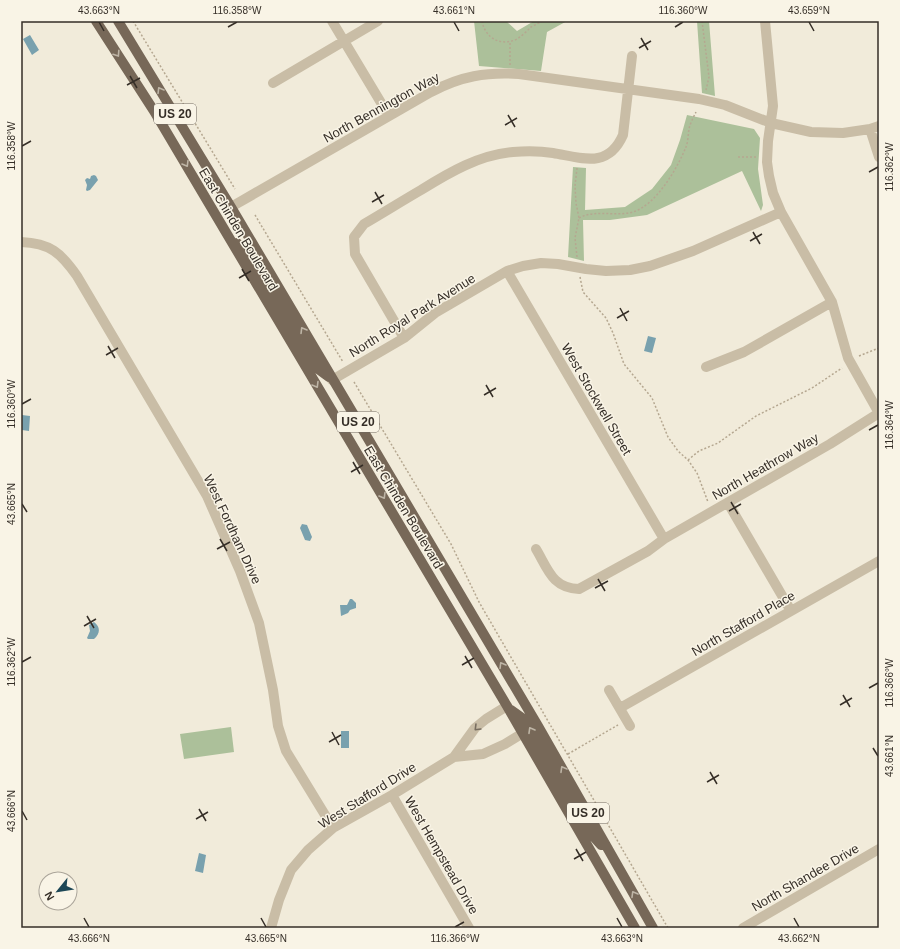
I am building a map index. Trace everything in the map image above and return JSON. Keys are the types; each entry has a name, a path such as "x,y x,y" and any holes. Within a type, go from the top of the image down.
{"main road":[{"name":"East Chinden Boulevard","path":"96,21 154,111 224,228 507,706 635,928"},
{"name":"East Chinden Boulevard","path":"118,21 231,207 558,760 653,928"},
{"path":"224,228 247,253 314,366 332,380"},
{"path":"507,706 525,720 591,834 612,856"}],"street":[{"path":"332,21 389,116"},
{"path":"273,83 378,21"},
{"path":"765,21 773,106 767,162 773,193 781,212 832,302 848,358 879,413"},
{"path":"404,338 355,254 354,237 364,224 454,170 475,161 506,153 534,151 550,152 589,159 601,158 612,152 619,144 623,134 632,56"},
{"name":"North Bennington Way","path":"231,207 445,85 480,74 520,74 699,99 725,105 771,123 800,131 843,133 874,127"},
{"path":"874,127 879,157"},
{"name":"North Royal Park Avenue","path":"332,380 404,338 435,313 507,271 523,266 541,263 606,271 630,270 650,266 693,251 781,212"},
{"name":"West Fordham Drive","path":"21,242 35,242 48,247 66,260 77,276 206,496 240,571 259,623 273,690 278,726 286,752 333,828"},
{"name":"West Stockwell Street","path":"507,271 664,539"},
{"path":"706,367 744,352 832,302"},
{"name":"North Heathrow Way","path":"536,549 558,584 568,588 579,588 643,554 664,539 830,444 879,413"},
{"path":"728,503 790,611"},
{"name":"North Stafford Place","path":"620,708 879,561"},
{"path":"609,690 628,723"},
{"name":"West Stafford Drive","path":"271,928 279,900 291,870 308,850 333,828 392,795 454,757 475,728 507,706"},
{"name":"West Stafford Drive","path":"454,757 483,754 523,734"},
{"name":"West Hempstead Drive","path":"392,795 469,928"},
{"name":"North Shandee Drive","path":"743,928 879,849"}],"path":[{"path":"133,21 235,189"},
{"path":"482,21 483,26 491,38 503,43 517,39 542,21"},
{"path":"702,21 709,77 706,91"},
{"path":"510,41 510,66"},
{"path":"579,218 586,214 597,213 616,215 634,211 654,199 676,167 686,146 689,128 696,112"},
{"path":"738,157 760,157"},
{"path":"578,166 575,186 579,218 575,238 578,261"},
{"path":"255,215 343,362"},
{"path":"580,277 583,292 606,318 624,364 652,398 668,437 697,473 710,506"},
{"path":"857,357 879,348"},
{"path":"688,460 699,451 718,443 756,416 812,388 844,366"},
{"path":"354,382 451,544 480,602 668,928"},
{"path":"558,760 628,723"}],"green space":[{"path":"474,21 506,21 517,31 534,21 567,21 547,32 541,71 479,66"},
{"path":"697,21 709,21 715,96 702,93"},
{"path":"687,115 754,129 760,138 758,169 763,205 761,211 742,171 647,215 610,220 583,220 584,261 568,257 573,167 586,168 585,210 625,207 652,189 671,165"},
{"path":"231,727 234,752 184,759 180,734"}],"water":[{"path":"30,35 39,50 32,55 23,39"},
{"path":"94,175 98,180 90,190 87,191 85,180 87,178 90,179 91,176"},
{"path":"648,336 656,338 652,353 644,351"},
{"path":"22,415 30,416 29,431 22,430"},
{"path":"302,524 307,525 312,537 310,541 305,540 300,528"},
{"path":"350,599 356,603 356,608 341,616 340,605 347,605"},
{"path":"94,622 99,628 98,635 94,639 88,639 87,638 90,631 89,625"},
{"path":"341,731 349,731 349,748 341,748"},
{"path":"199,853 206,855 203,873 195,871"}]}
